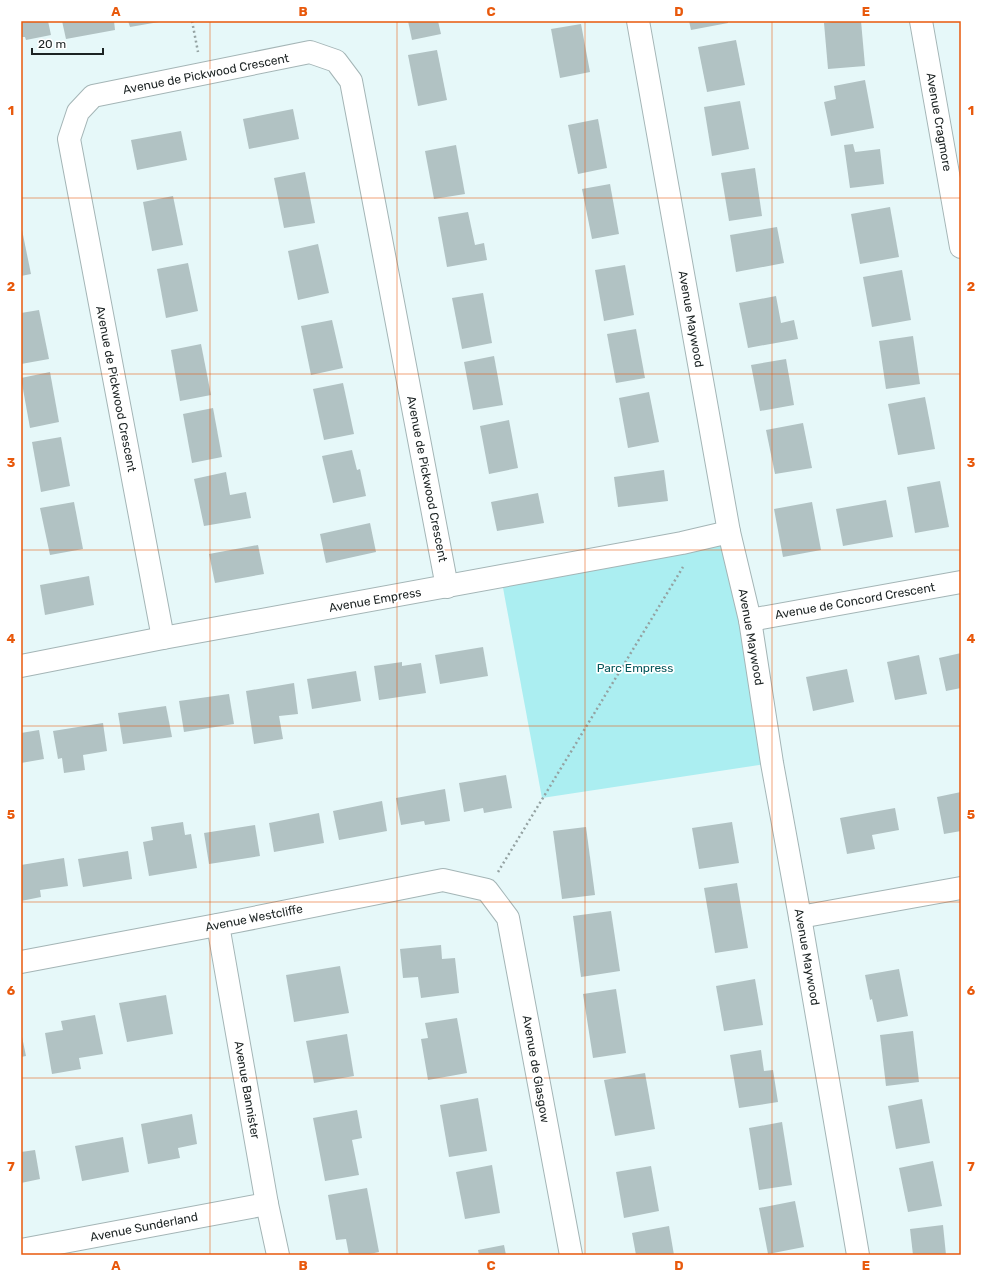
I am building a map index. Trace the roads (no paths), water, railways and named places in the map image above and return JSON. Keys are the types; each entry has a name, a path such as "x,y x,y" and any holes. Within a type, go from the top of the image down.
{"street":[{"name":"Avenue Maywood","path":"638,21 729,532 750,620 772,763 858,1255"},
{"name":"Avenue Cragmore","path":"921,21 961,247"},
{"name":"Avenue de Pickwood Crescent","path":"163,638 69,139 78,112 93,96 310,52 336,61 351,81 447,587"},
{"name":"Avenue Empress","path":"21,666 163,638 682,543 729,532"},
{"name":"Avenue de Concord Crescent","path":"750,620 961,582"},
{"name":"Avenue Westcliffe","path":"21,962 218,925 443,880 492,881"},
{"name":"Avenue de Glasgow","path":"492,881 508,918 571,1255"},
{"path":"800,917 961,888"},
{"name":"Avenue Bannister","path":"218,925 267,1204 278,1255"},
{"name":"Avenue Sunderland","path":"21,1250 267,1204"}],"park label":[{"name":"Parc Empress","path":"635,668"}]}
